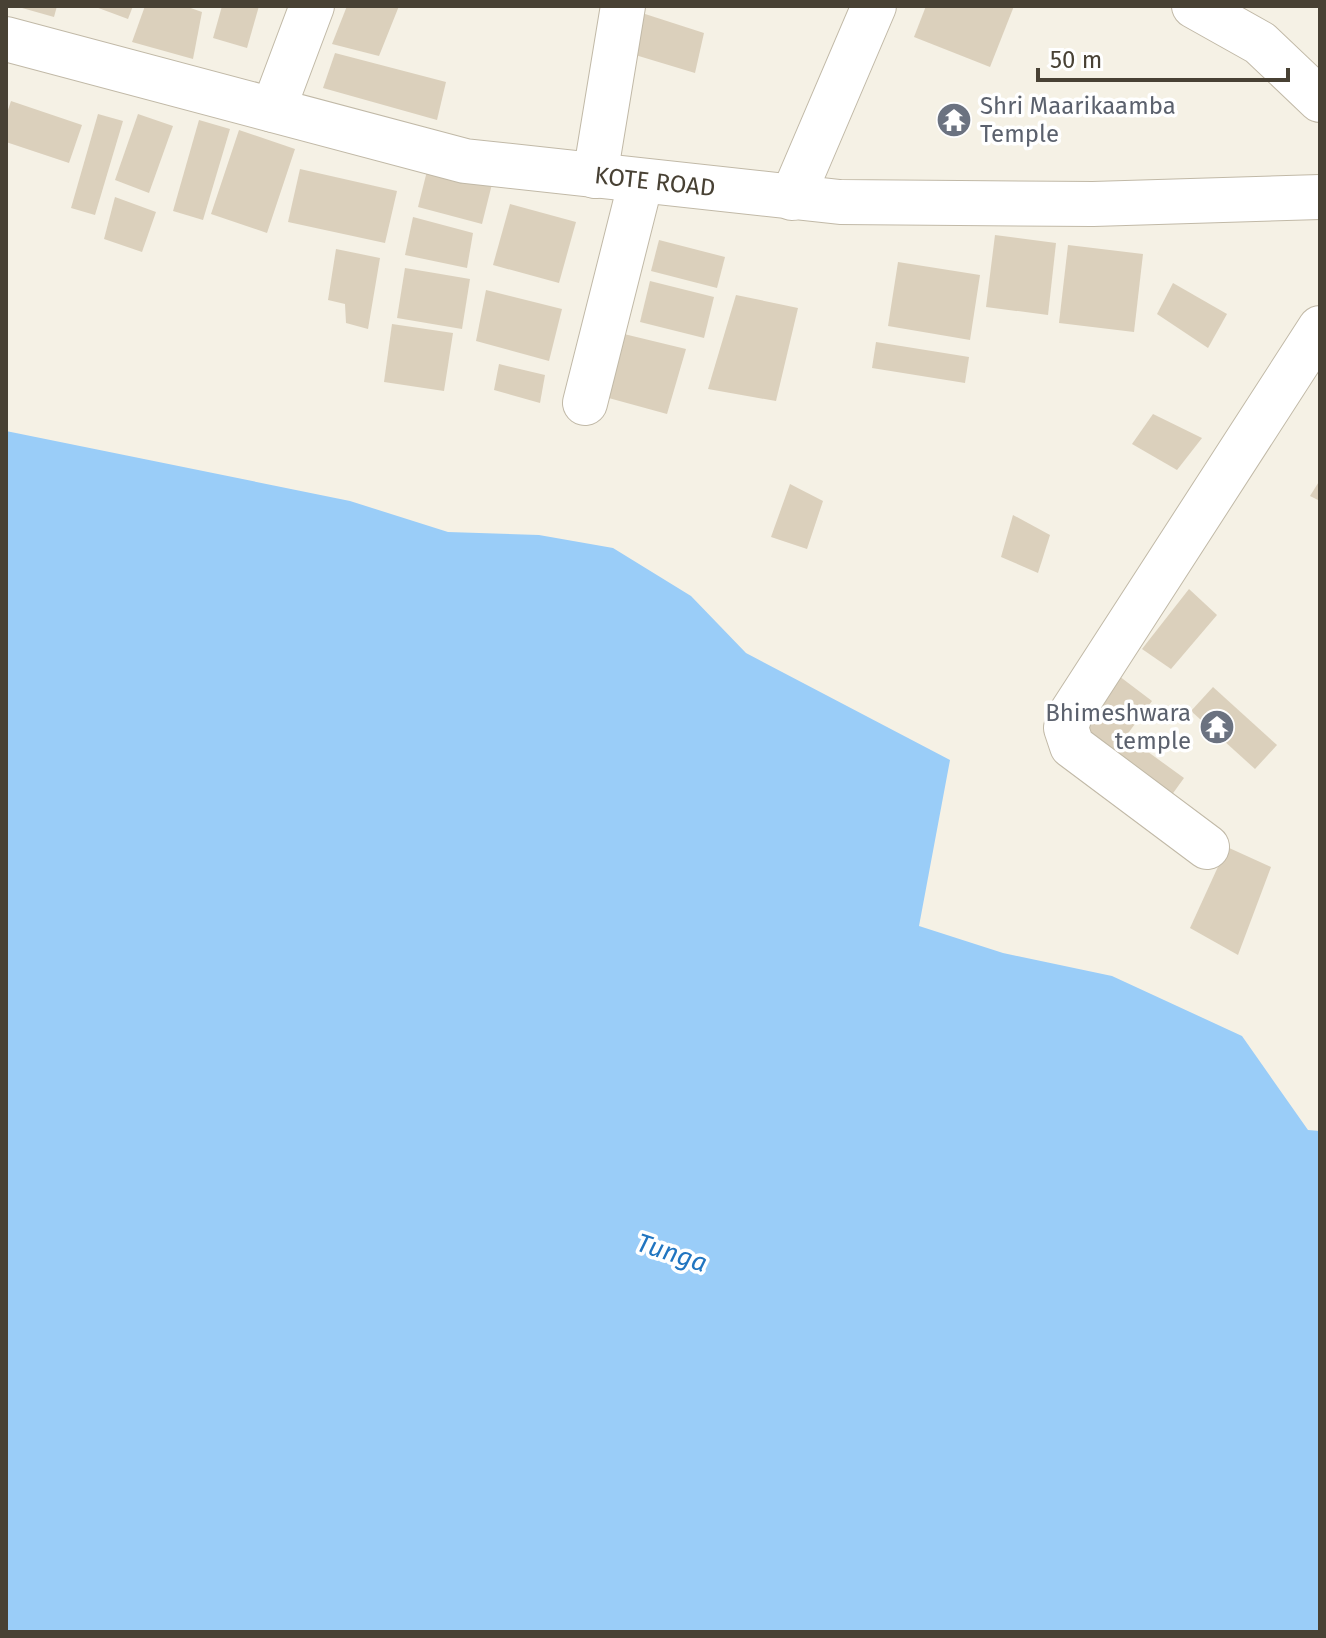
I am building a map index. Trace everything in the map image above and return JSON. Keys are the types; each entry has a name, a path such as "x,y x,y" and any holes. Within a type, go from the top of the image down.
{"street":[{"path":"273,110 312,6"},
{"path":"595,176 623,6"},
{"path":"792,198 874,6"},
{"path":"1194,6 1260,43 1320,100"},
{"name":"KOTE ROAD","path":"6,39 465,161 840,202 1093,204 1320,197"},
{"path":"585,403 641,181"},
{"path":"1207,847 1072,746 1066,728 1070,715 1320,328"}],"water":[{"name":"Tunga","path":"6,431 350,501 448,532 539,535 613,548 691,596 746,653 950,760 919,926 1003,953 1112,976 1242,1036 1308,1130 1320,1131 1320,1632 6,1632"}],"building":[{"path":"15,6 57,6 54,17"},
{"path":"93,6 133,6 128,19"},
{"path":"145,6 185,6 202,12 193,59 132,42"},
{"path":"222,6 259,6 247,48 213,38"},
{"path":"347,6 399,6 379,56 332,44"},
{"path":"926,6 1014,6 990,67 914,37"},
{"path":"642,13 704,33 695,73 632,54"},
{"path":"335,53 446,82 437,120 323,88"},
{"path":"11,101 82,125 69,163 6,142 6,116"},
{"path":"98,114 123,121 95,215 71,208"},
{"path":"138,114 173,126 149,193 115,180"},
{"path":"199,120 230,129 203,220 173,211"},
{"path":"239,130 295,149 267,233 211,214"},
{"path":"429,163 493,180 482,224 418,207"},
{"path":"300,169 397,191 385,243 288,222"},
{"path":"115,197 156,212 142,252 104,239"},
{"path":"510,204 576,222 559,283 493,265"},
{"path":"413,217 473,233 467,268 405,255"},
{"path":"995,235 1056,243 1048,315 986,307"},
{"path":"659,240 725,257 717,288 651,271"},
{"path":"1068,245 1143,254 1134,332 1059,323"},
{"path":"336,249 380,258 368,329 346,323 345,304 328,300"},
{"path":"898,262 980,275 970,340 888,326"},
{"path":"405,268 470,279 462,329 397,318"},
{"path":"650,281 714,297 704,338 640,322"},
{"path":"1173,283 1227,314 1208,348 1157,314"},
{"path":"486,290 562,309 549,361 476,341"},
{"path":"736,295 798,308 776,401 708,389"},
{"path":"392,324 453,333 444,391 384,382"},
{"path":"624,334 686,349 667,414 605,397"},
{"path":"876,342 969,357 965,383 872,368"},
{"path":"499,364 545,375 540,403 494,390"},
{"path":"1153,414 1202,438 1177,470 1132,444"},
{"path":"1320,480 1320,501 1310,496"},
{"path":"790,484 823,501 807,549 771,537"},
{"path":"1013,515 1050,535 1038,573 1001,557"},
{"path":"1189,589 1217,615 1171,669 1142,649"},
{"path":"1119,676 1152,701 1126,736 1184,778 1163,807 1072,740"},
{"path":"1213,687 1277,745 1255,769 1191,711"},
{"path":"1227,847 1271,867 1238,955 1190,928"}],"place":[{"name":"Shri Maarikaamba Temple","path":"954,120"},
{"name":"Bhimeshwara temple","path":"1217,727"}]}
